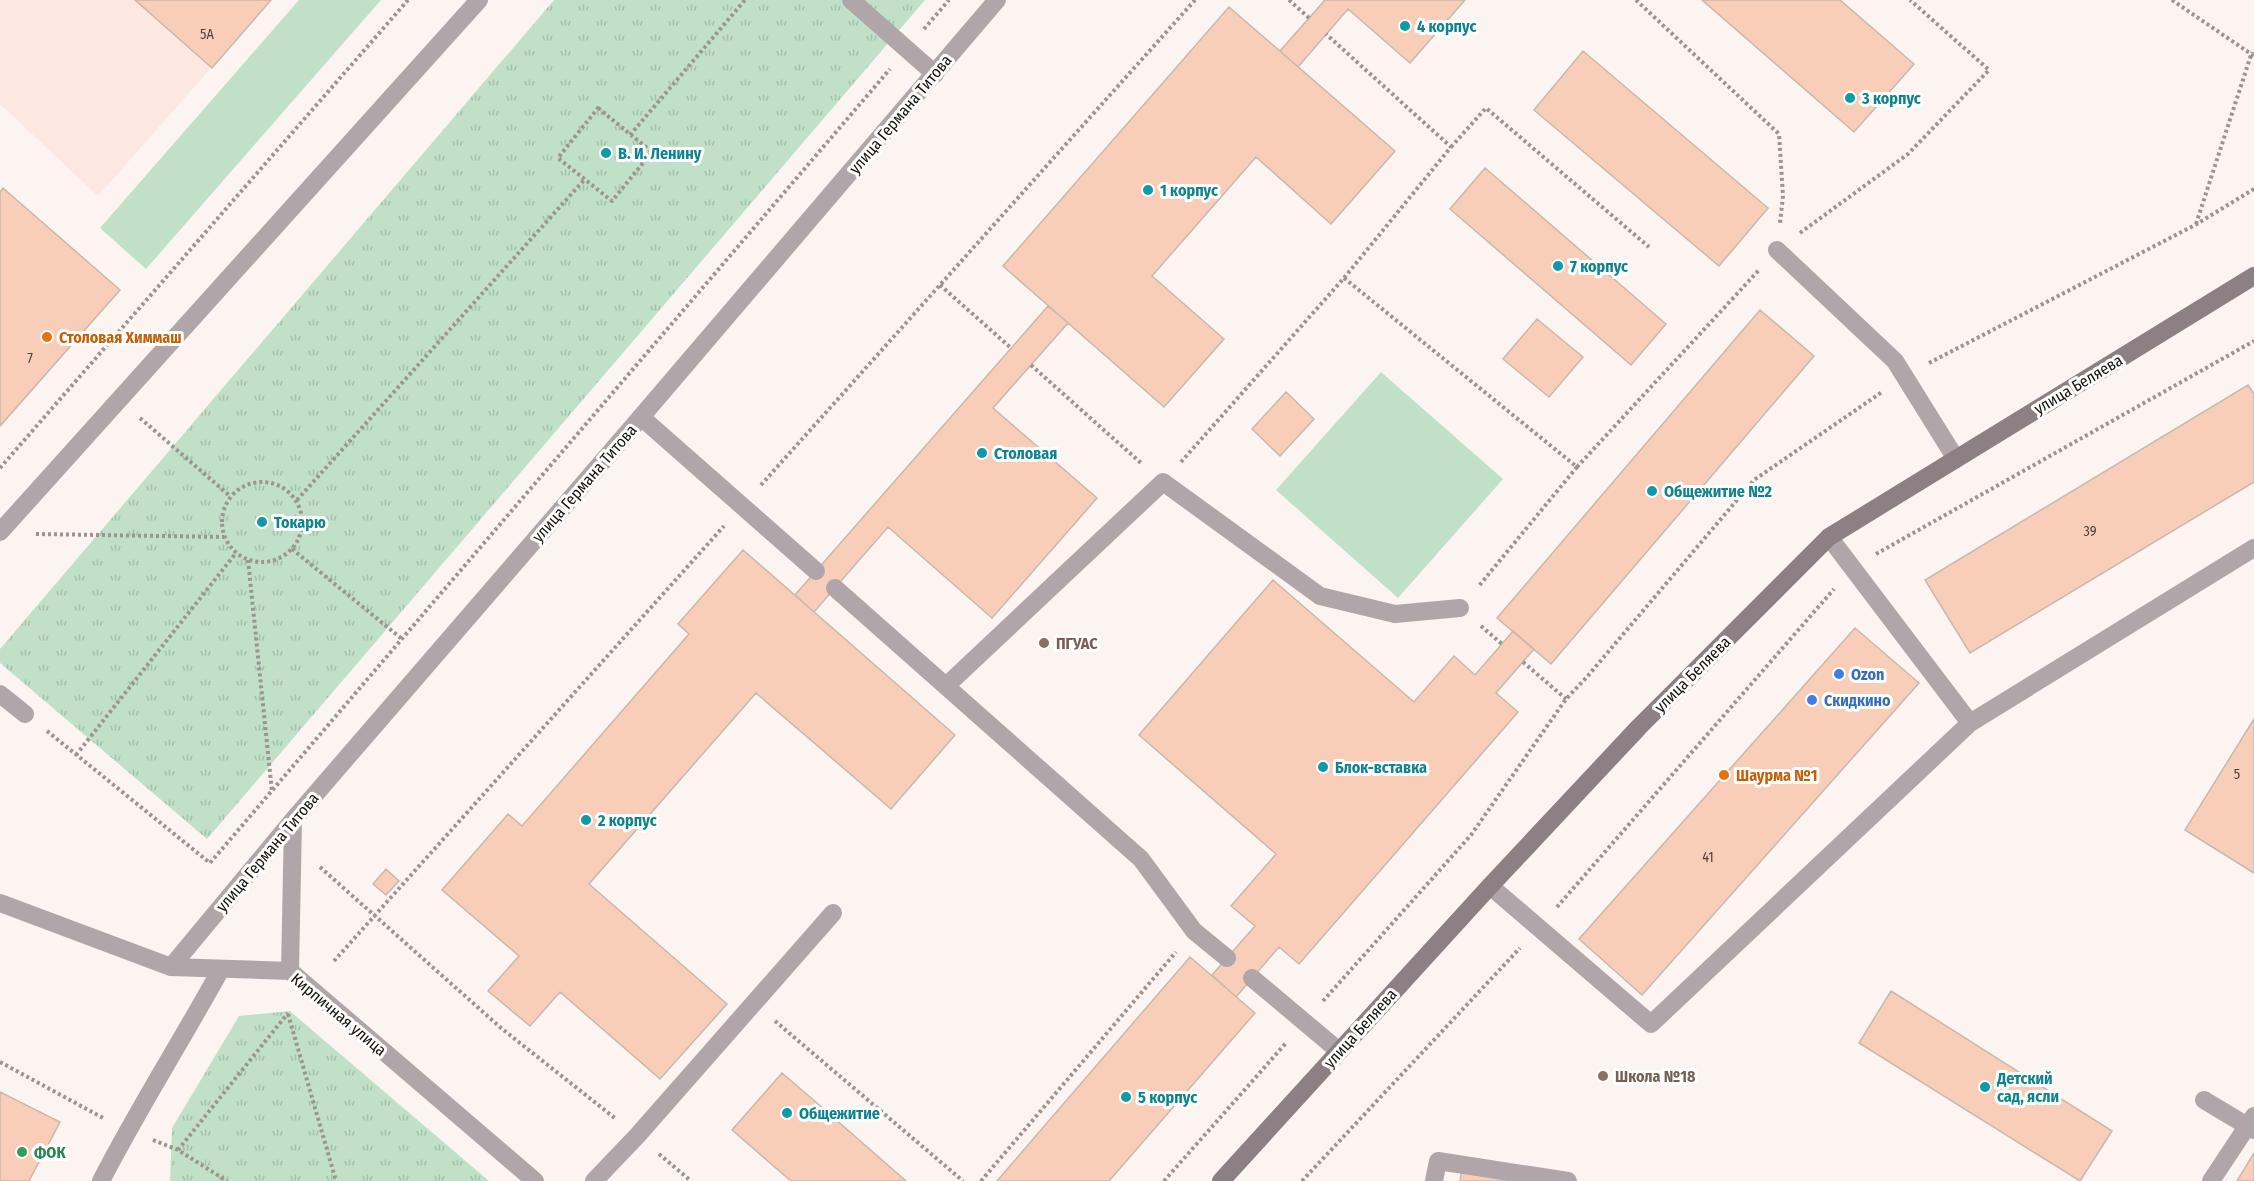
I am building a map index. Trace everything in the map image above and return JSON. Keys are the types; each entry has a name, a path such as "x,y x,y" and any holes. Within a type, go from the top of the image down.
{"main road":[{"name":"улица Беляева","path":"1221,1181 1490,886 1639,727 1829,537 2254,276"}],"street":[{"path":"0,532 479,0"},
{"path":"851,0 934,74"},
{"name":"улица Германа Титова","path":"171,967 293,820 997,0"},
{"path":"1777,250 1895,361 1906,375 1956,459"},
{"path":"641,417 816,571"},
{"path":"946,686 1163,483 1320,596 1395,614 1460,608"},
{"path":"1829,537 1970,723"},
{"path":"1490,886 1651,1024 1970,723 2254,548"},
{"path":"835,588 1141,859 1194,931 1227,958"},
{"path":"0,694 25,714"},
{"path":"290,971 293,820"},
{"name":"Кирпичная улица","path":"0,903 171,967 290,971 535,1181"},
{"path":"594,1181 637,1136 833,913"},
{"path":"101,1181 126,1130 189,1027 221,969"},
{"path":"1252,978 1339,1051"},
{"path":"2204,1100 2252,1124 2211,1181"},
{"path":"1434,1181 1438,1161 1568,1181"}],"path":[{"path":"0,468 408,0"},
{"path":"630,135 745,0"},
{"path":"25,714 210,863 948,0"},
{"path":"334,961 1195,0"},
{"path":"1289,0 1309,18"},
{"path":"1636,0 1779,134 1783,196 1777,250"},
{"path":"1460,608 1577,467 1777,250 1908,154 1989,70 1910,0"},
{"path":"2172,0 2253,54 2195,225"},
{"path":"1326,34 1451,147"},
{"path":"598,108 630,135 652,152 612,201 558,158 598,108"},
{"path":"1031,365 1163,483 1344,278 1451,147 1486,108 1649,247"},
{"path":"297,500 584,180"},
{"path":"1164,1181 1471,835 1566,699 1754,480 1906,375 2195,225 2254,189"},
{"path":"1344,278 1577,467"},
{"path":"940,285 1011,348"},
{"path":"1302,1181 1538,929 1853,567 2254,340"},
{"path":"119,399 230,496"},
{"path":"265,481 283,487 297,500 303,517 301,534 292,549 279,558 264,562 248,560 236,553 224,537 221,523 223,509 230,496 246,484 265,481"},
{"path":"35,534 224,537"},
{"path":"292,549 402,639"},
{"path":"76,755 236,553"},
{"path":"248,560 272,792"},
{"path":"1523,662 1566,699"},
{"path":"319,866 501,1028 691,1181"},
{"path":"981,1181 1194,931"},
{"path":"754,1003 963,1181"},
{"path":"178,1150 288,1013 336,1181"},
{"path":"0,1062 126,1130 178,1150 227,1181"}],"shaded area":[{"path":"0,0 271,0 98,196 0,104"}],"green space":[{"path":"299,0 381,0 146,269 100,228"},
{"path":"554,0 925,0 207,839 0,663 0,649"},
{"path":"1381,372 1503,479 1398,598 1276,490"},
{"path":"291,1011 489,1181 170,1181 172,1128 239,1016"}],"building":[{"path":"135,0 271,0 212,68"},
{"name":"4 корпус","path":"1325,0 1465,0 1410,63 1348,9 1298,67 1280,51"},
{"name":"3 корпус","path":"1702,0 1840,0 1914,64 1854,132"},
{"name":"1 корпус","path":"1229,7 1395,151 1331,224 1256,157 1152,276 1224,339 1164,407 1003,266"},
{"path":"1583,51 1768,208 1719,266 1534,110"},
{"name":"7 корпус","path":"1485,168 1666,324 1631,365 1450,209"},
{"path":"3,188 120,290 0,426 0,192"},
{"name":"Столовая","path":"1048,306 1068,323 993,408 1097,498 992,618 888,527 814,612 795,595"},
{"name":"Общежитие №2","path":"1760,310 1814,356 1551,664 1497,618"},
{"path":"1537,319 1583,357 1549,397 1503,359"},
{"path":"2248,385 2254,394 2254,482 1970,653 1925,580"},
{"path":"1286,392 1314,419 1280,456 1252,429"},
{"name":"2 корпус","path":"743,550 955,735 891,809 756,693 589,884 727,1004 660,1079 560,992 530,1026 488,991 519,956 442,890 508,814 522,826 689,634 678,624"},
{"name":"Блок-вставка","path":"1273,580 1414,702 1454,656 1475,675 1513,631 1534,649 1496,693 1518,712 1299,964 1279,947 1236,997 1212,975 1255,926 1231,906 1276,854 1139,735"},
{"path":"1855,628 1919,683 1642,995 1579,939"},
{"path":"2254,719 2254,873 2185,830"},
{"path":"386,869 399,881 386,895 373,884"},
{"name":"5 корпус","path":"1190,957 1255,1013 1109,1181 997,1181"},
{"name":"Детский сад, ясли","path":"1891,991 2112,1131 2080,1181 1859,1043"},
{"name":"Общежитие","path":"782,1073 906,1181 791,1181 732,1130"},
{"name":"ФОК","path":"0,1092 60,1122 29,1181 0,1181"},
{"path":"2254,1153 2254,1181 2237,1181"},
{"path":"1462,1168 1539,1181 1460,1181"}],"place":[{"name":"4 корпус","path":"1405,26"},
{"name":"3 корпус","path":"1850,98"},
{"name":"В. И. Ленину","path":"606,153"},
{"name":"1 корпус","path":"1148,190"},
{"name":"7 корпус","path":"1558,266"},
{"name":"Столовая Химмаш","path":"47,337"},
{"name":"Столовая","path":"982,453"},
{"name":"Общежитие №2","path":"1652,491"},
{"name":"Токарю","path":"262,522"},
{"name":"ПГУАС","path":"1044,643"},
{"name":"Ozon","path":"1839,674"},
{"name":"Скидкино","path":"1812,700"},
{"name":"Блок-вставка","path":"1323,767"},
{"name":"Шаурма №1","path":"1724,775"},
{"name":"2 корпус","path":"586,820"},
{"name":"Школа №18","path":"1603,1076"},
{"name":"Детский сад, ясли","path":"1985,1087"},
{"name":"5 корпус","path":"1126,1097"},
{"name":"Общежитие","path":"787,1113"},
{"name":"ФОК","path":"22,1152"}]}
